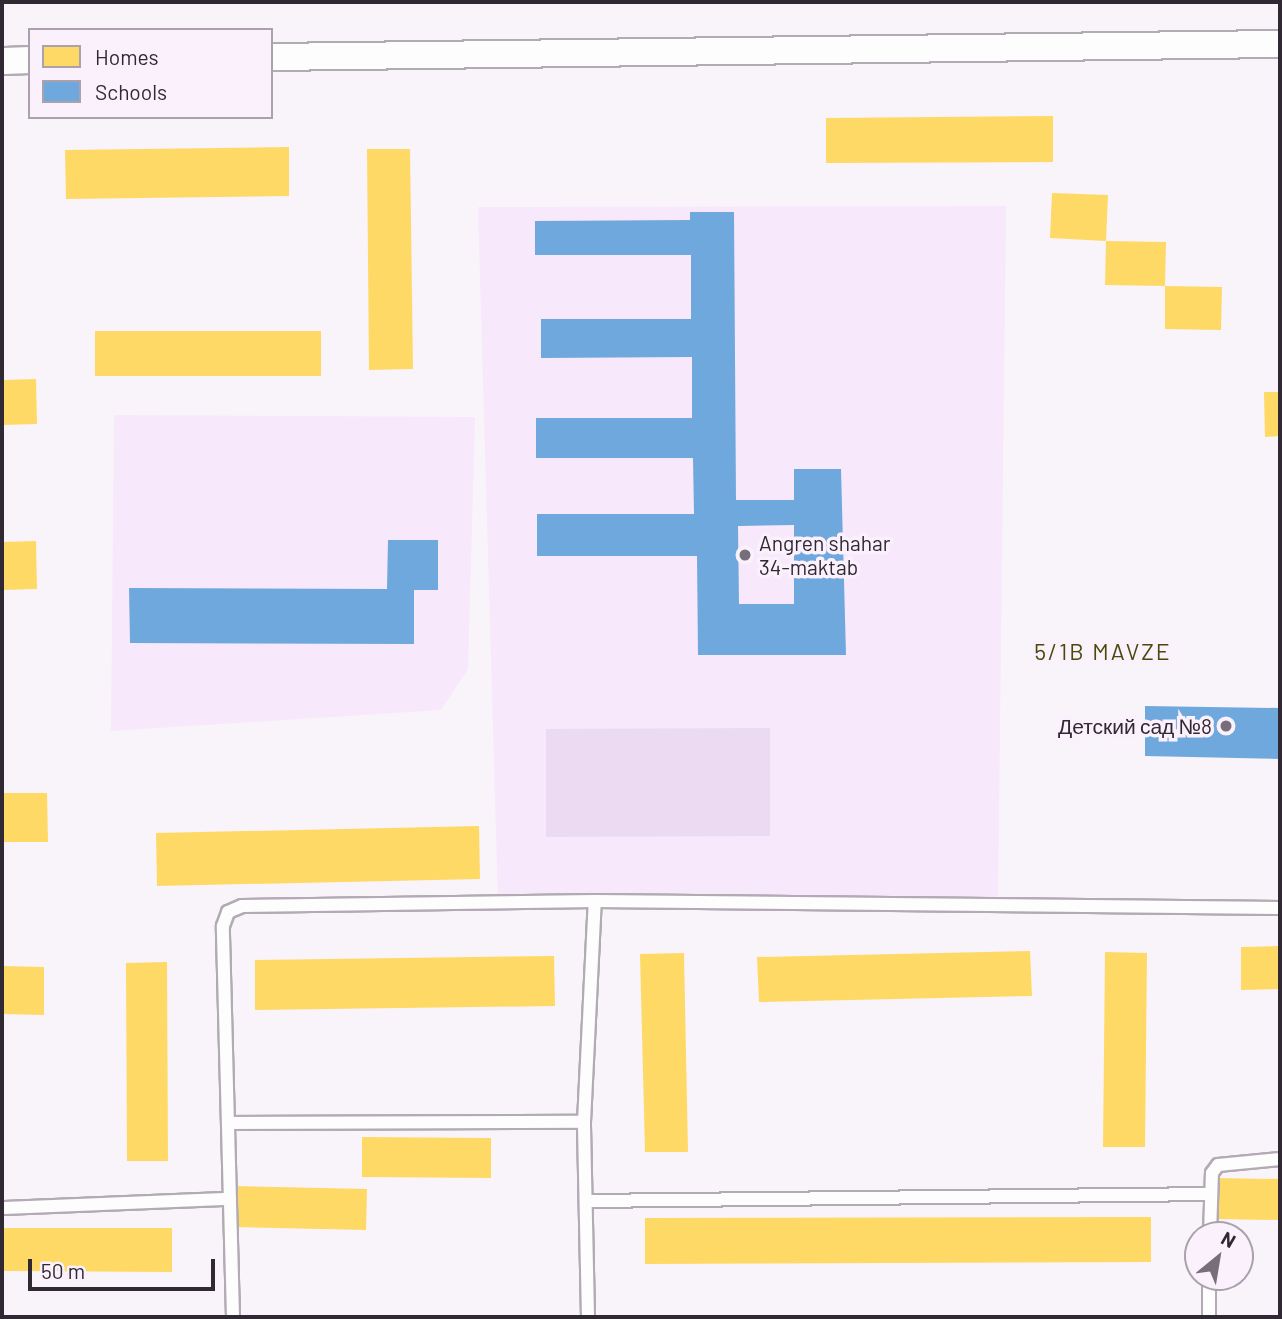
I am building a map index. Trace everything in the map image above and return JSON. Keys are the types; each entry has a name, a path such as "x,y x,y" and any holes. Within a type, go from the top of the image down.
{"street":[{"path":"273,57 1280,44"},
{"path":"2,61 28,60"}],"lane":[{"path":"233,1317 223,926 228,912 242,906 595,901 1280,908"},
{"path":"588,1317 584,1122 595,901"},
{"path":"228,1123 584,1122"},
{"path":"1210,1221 1212,1173 1218,1165 1280,1159"},
{"path":"587,1201 1210,1194"},
{"path":"2,1208 230,1199"},
{"path":"1209,1291 1209,1317"}],"shaded area":[{"name":"Angren shahar 34-maktab","path":"1006,206 998,904 498,904 478,207"},
{"path":"114,415 475,417 468,669 441,710 111,731"},
{"path":"770,728 770,836 546,837 546,729"}],"building: Homes":[{"path":"1053,116 1053,162 826,163 826,118"},
{"path":"289,147 289,196 66,199 65,150"},
{"path":"367,149 410,149 413,369 369,370"},
{"path":"1052,193 1108,195 1106,241 1050,238"},
{"path":"1106,241 1166,242 1165,286 1105,285"},
{"path":"1165,286 1222,287 1221,330 1165,329"},
{"path":"95,331 321,331 321,376 95,376"},
{"path":"36,379 37,424 2,425 2,380"},
{"path":"1264,392 1280,392 1280,436 1265,437"},
{"path":"36,541 37,589 2,590 2,542"},
{"path":"2,793 47,793 48,842 2,842"},
{"path":"479,826 480,879 157,886 156,833"},
{"path":"1280,946 1280,989 1241,990 1241,947"},
{"path":"1030,951 1032,996 759,1002 757,957"},
{"path":"1105,952 1147,953 1145,1147 1103,1147"},
{"path":"684,953 688,1152 645,1152 640,954"},
{"path":"554,956 555,1006 255,1010 255,960"},
{"path":"167,962 168,1161 127,1161 126,963"},
{"path":"2,966 44,967 44,1015 2,1014"},
{"path":"362,1137 491,1138 491,1178 362,1177"},
{"path":"1216,1178 1280,1179 1280,1220 1216,1219"},
{"path":"235,1186 367,1189 366,1230 234,1227"},
{"path":"1151,1217 1151,1262 645,1264 645,1218"},
{"path":"2,1228 172,1228 172,1272 2,1271"}],"building: Schools":[{"path":"690,212 734,212 736,500 794,500 794,469 841,469 846,655 698,655 697,556 537,556 537,514 694,514 693,458 536,458 536,418 692,418 692,357 541,358 541,319 691,319 691,255 535,255 535,221 690,220","holes":["794,525 794,604 739,604 738,526"]},
{"path":"388,540 438,540 438,590 414,590 414,644 130,643 129,588 387,589"},
{"path":"1145,706 1280,708 1280,759 1145,756"}],"place":[{"name":"Angren shahar 34-maktab","path":"745,555"},
{"name":"Детский сад №8","path":"1226,726"}],"district":[{"name":"5/1B MAVZE","path":"1103,651"}]}
